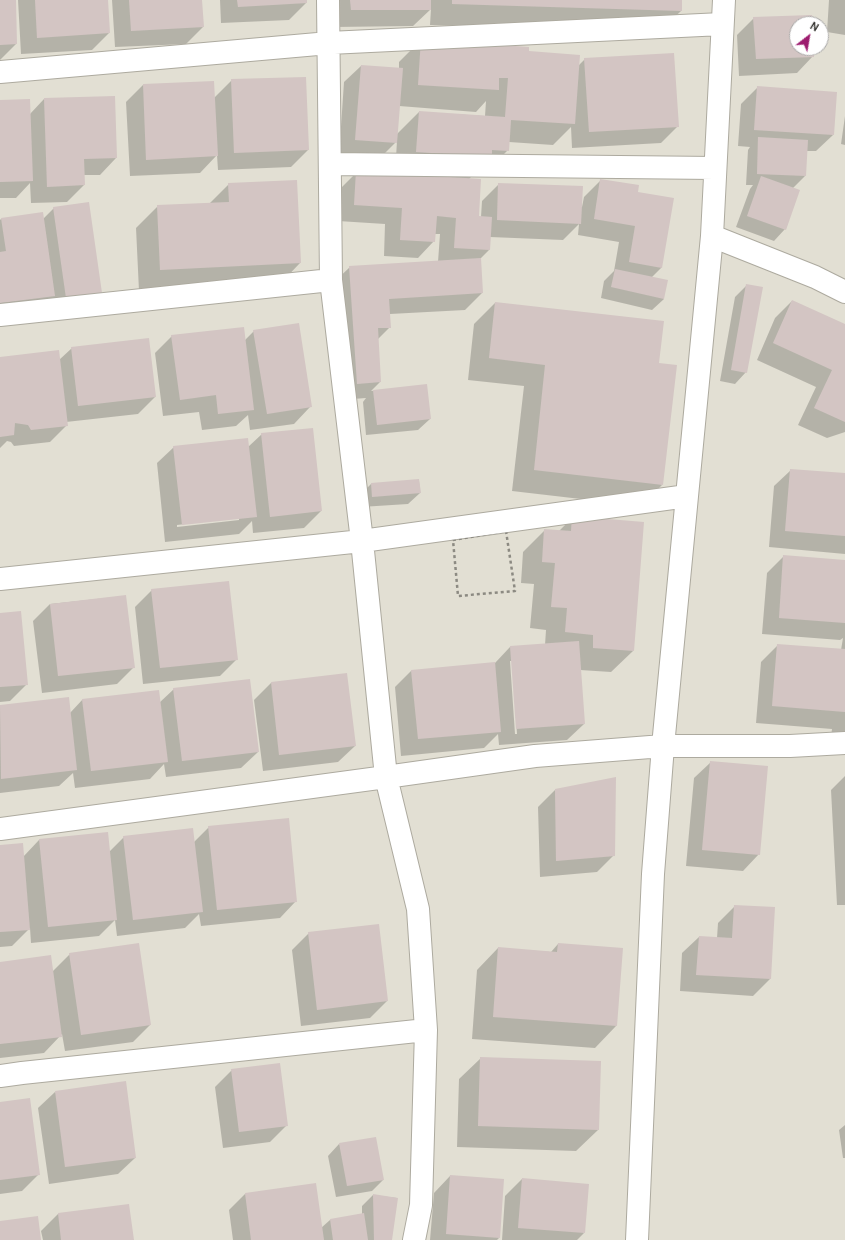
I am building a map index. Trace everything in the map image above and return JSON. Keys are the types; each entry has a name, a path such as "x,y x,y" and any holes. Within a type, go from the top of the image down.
{"street":[{"path":"328,0 331,280 362,541 386,777 418,909 426,1030 421,1205 414,1240"},
{"path":"637,1240 653,874 663,746 712,236 724,0"},
{"path":"0,72 329,43 722,24"},
{"path":"330,164 715,168"},
{"path":"712,236 815,277 845,292"},
{"path":"0,315 331,280"},
{"path":"0,579 362,541 687,496"},
{"path":"0,829 535,756 663,746 790,746 845,743"},
{"path":"0,1076 426,1030"}],"path":[{"path":"506,531 515,591 458,596 453,540 506,531"}],"building":[{"path":"0,0 16,0 17,44 0,45"},
{"path":"35,0 108,0 110,33 37,38"},
{"path":"129,0 202,0 204,27 131,31"},
{"path":"237,0 307,0 307,3 238,7"},
{"path":"350,0 431,0 431,10 351,10"},
{"path":"452,0 682,0 682,11 452,4"},
{"path":"812,15 789,16 789,56 814,57 756,59 753,17"},
{"path":"421,39 529,47 529,51 580,55 575,124 511,120 509,151 492,150 492,157 416,152 419,111 505,117 508,78 499,78 499,90 418,85"},
{"path":"674,53 679,127 589,132 584,58"},
{"path":"361,65 403,68 397,143 355,140"},
{"path":"306,77 309,150 234,153 231,79"},
{"path":"214,81 218,156 146,160 143,84"},
{"path":"757,86 837,92 834,135 754,130"},
{"path":"115,96 117,158 84,159 85,185 47,187 44,98"},
{"path":"30,99 33,181 0,182 0,100"},
{"path":"758,137 808,140 806,176 757,174"},
{"path":"356,171 481,179 479,216 492,217 490,250 454,248 456,218 437,216 435,242 400,240 402,208 354,205"},
{"path":"761,176 800,190 786,230 747,216"},
{"path":"600,179 639,185 638,192 674,198 662,268 629,262 635,226 594,219"},
{"path":"297,180 301,263 160,270 157,205 229,202 228,183"},
{"path":"498,183 583,186 581,224 497,220"},
{"path":"89,202 102,293 66,298 53,207"},
{"path":"43,212 55,296 0,303 0,252 6,251 1,218"},
{"path":"481,258 483,293 389,299 391,328 378,328 381,382 357,384 349,266"},
{"path":"615,269 668,280 664,299 611,287"},
{"path":"746,284 763,287 747,373 731,370"},
{"path":"792,300 845,324 845,422 814,408 832,370 773,343"},
{"path":"495,302 664,321 659,363 677,365 663,485 534,470 545,365 489,358"},
{"path":"299,323 312,407 267,414 253,330"},
{"path":"244,327 254,410 218,414 216,395 180,400 171,335"},
{"path":"149,338 156,397 78,406 71,347"},
{"path":"59,350 68,426 31,430 28,425 15,423 14,435 0,437 0,357"},
{"path":"427,384 431,419 377,425 373,390"},
{"path":"313,428 322,511 270,517 261,433"},
{"path":"248,438 257,517 182,525 173,446"},
{"path":"790,469 845,473 845,536 785,531"},
{"path":"419,479 421,493 372,497 371,483"},
{"path":"572,516 644,522 634,651 593,648 593,635 565,632 567,608 551,607 555,563 542,562 544,529 571,531"},
{"path":"783,555 845,560 845,623 779,618"},
{"path":"229,581 238,660 160,668 151,589"},
{"path":"126,595 135,668 58,676 50,604"},
{"path":"21,611 28,685 0,687 0,613"},
{"path":"579,641 585,724 516,729 510,646"},
{"path":"777,644 845,649 845,712 772,706"},
{"path":"495,662 501,732 418,739 411,670"},
{"path":"347,673 356,746 279,755 271,682"},
{"path":"250,679 259,752 182,761 173,688"},
{"path":"159,690 168,762 91,771 82,699"},
{"path":"69,697 77,770 1,779 0,705"},
{"path":"710,761 768,766 760,855 702,850"},
{"path":"616,777 615,856 556,861 555,789"},
{"path":"289,818 297,902 217,910 208,826"},
{"path":"193,828 203,912 133,920 123,836"},
{"path":"108,832 117,920 48,927 39,839"},
{"path":"23,843 30,930 0,932 0,845"},
{"path":"734,905 775,907 771,979 696,975 699,936 732,938"},
{"path":"379,924 388,1001 317,1010 308,932"},
{"path":"139,943 151,1025 81,1035 69,953"},
{"path":"558,943 623,948 617,1026 493,1017 498,947 557,952"},
{"path":"51,955 62,1037 0,1044 0,962"},
{"path":"480,1057 601,1061 599,1130 478,1126"},
{"path":"280,1063 288,1126 239,1132 231,1069"},
{"path":"126,1081 136,1158 65,1167 55,1091"},
{"path":"30,1098 40,1175 0,1180 0,1102"},
{"path":"376,1137 384,1180 347,1186 339,1143"},
{"path":"450,1175 504,1179 500,1238 446,1234"},
{"path":"522,1178 589,1184 585,1233 518,1228"},
{"path":"316,1183 324,1240 251,1240 245,1193"},
{"path":"373,1194 398,1198 392,1240 374,1240"},
{"path":"129,1204 134,1240 61,1240 58,1213"},
{"path":"364,1213 368,1240 333,1240 330,1219"},
{"path":"38,1216 41,1240 0,1240 0,1221"}]}
